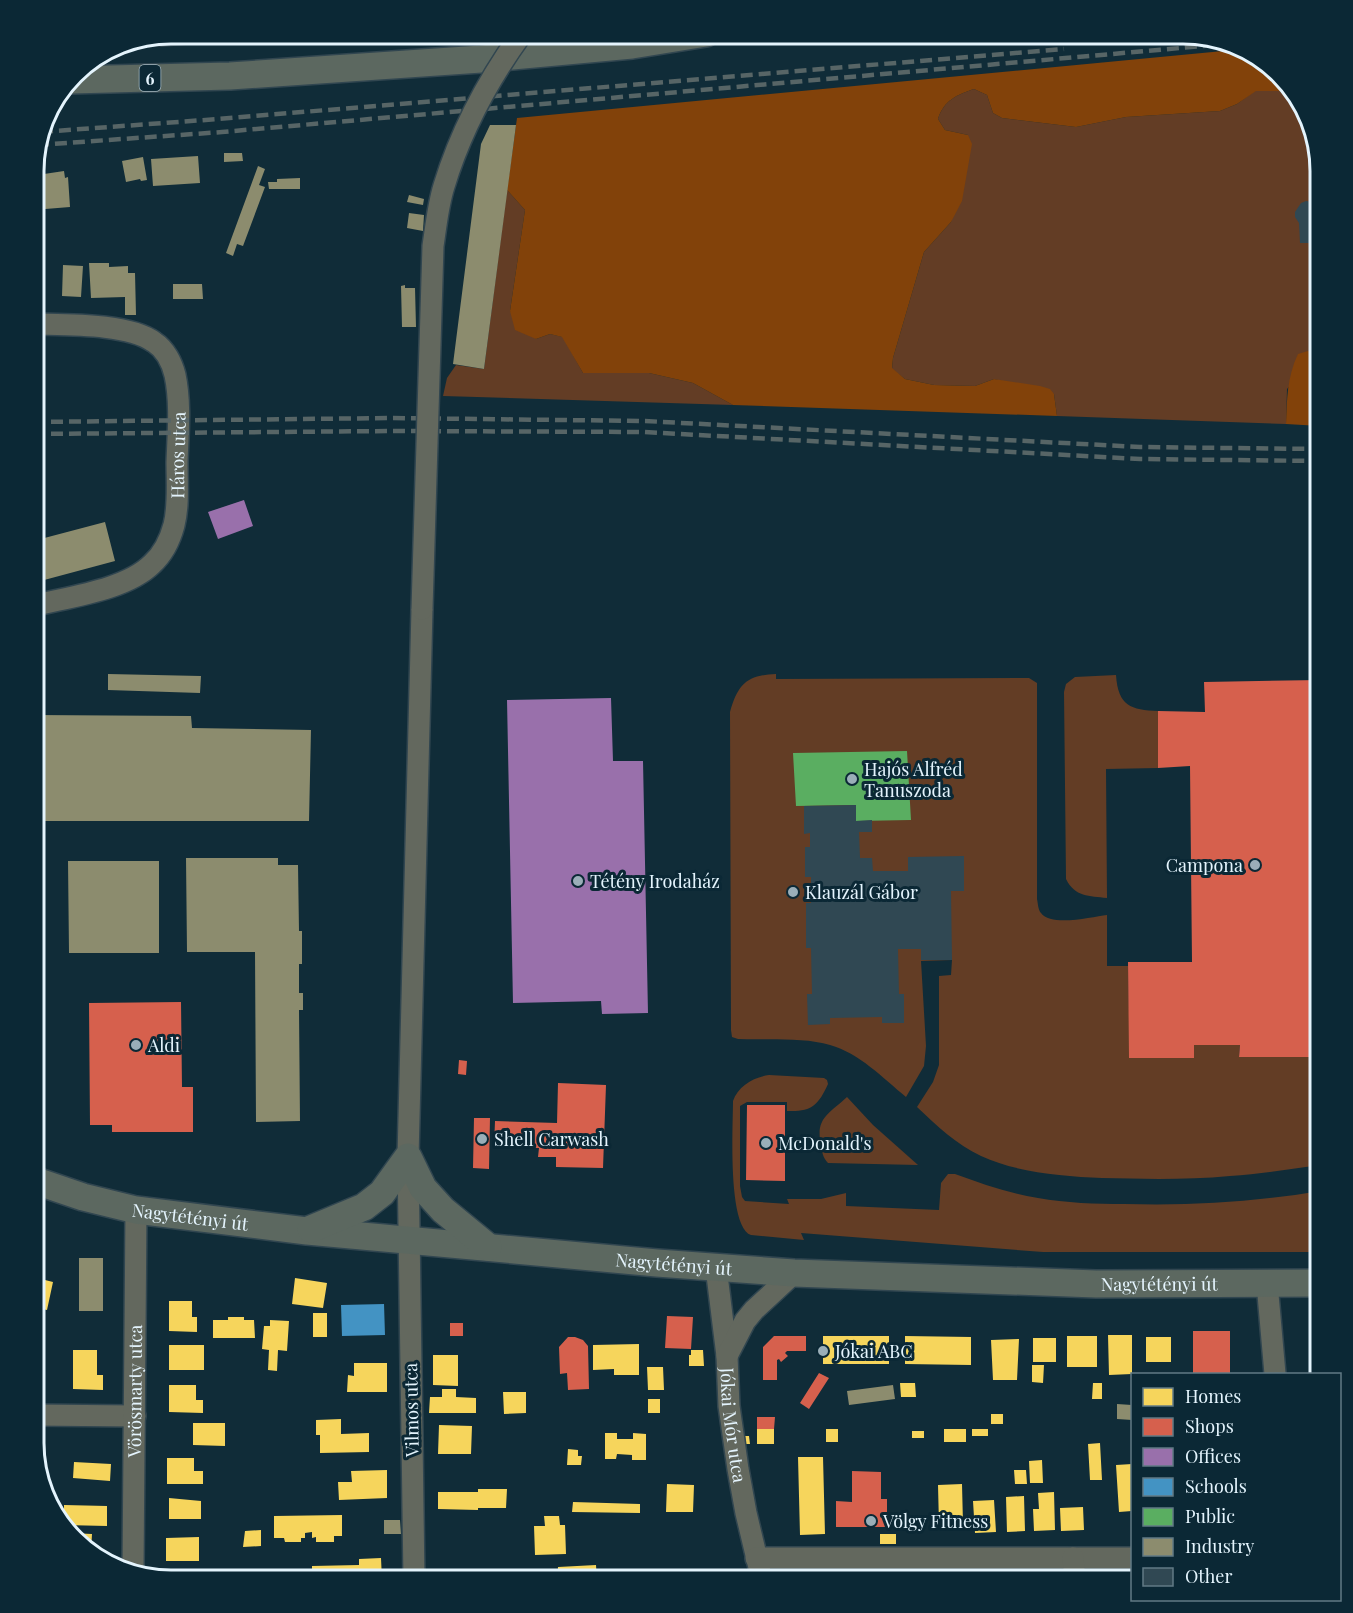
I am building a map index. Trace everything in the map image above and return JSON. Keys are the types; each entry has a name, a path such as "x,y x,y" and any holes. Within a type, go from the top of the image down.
{"main road":[{"name":"6","path":"82,80 230,76 481,59 638,44"},
{"path":"307,1231 364,1207 382,1193 408,1157 423,1188 443,1210 488,1247"},
{"name":"Nagytétényi út","path":"44,1184 83,1197 136,1210 307,1231 716,1267 794,1273 1096,1284 1310,1283"}],"street":[{"name":"Vilmos utca","path":"414,1570 408,1157 433,246 443,188 463,133 488,82 514,44"},
{"name":"Háros utca","path":"44,325 111,329 139,334 153,341 169,359 176,377 178,432 175,522 170,539 152,565 123,582 44,603"},
{"name":"Vörösmarty utca","path":"133,1564 136,1210"},
{"name":"Jókai Mór utca","path":"716,1267 727,1356 729,1406 759,1570"},
{"path":"727,1356 745,1321 794,1273"},
{"path":"1267,1283 1275,1373"},
{"path":"44,1414 135,1416"},
{"path":"756,1558 1131,1558"},
{"path":"1073,1558 1074,1570"}],"shaded area":[{"path":"1226,51 1253,65 1281,91 1256,91 1237,104 1220,111 1126,117 1076,127 1002,118 993,113 987,95 974,89 952,99 944,107 938,119 945,130 968,135 972,144 962,201 951,222 924,252 892,368 905,379 934,385 975,386 994,379 1040,386 1050,389 1054,394 1057,416 733,405 693,383 649,373 583,373 562,337 550,334 536,339 515,330 510,311 525,210 507,190 517,118"},
{"path":"974,89 987,95 993,113 1002,118 1076,127 1126,117 1220,111 1237,104 1256,90 1281,91 1293,107 1303,129 1310,170 1310,363 1287,389 1286,424 1057,416 1054,394 994,379 975,386 934,385 905,379 892,369 893,358 924,252 951,222 968,135 945,130 938,119 944,107 952,99"},
{"path":"507,190 525,210 510,311 536,339 550,334 563,337 583,373 649,373 693,383 733,405 443,396 447,378 456,365 484,369"},
{"path":"1310,352 1310,425 1286,424 1288,388 1298,354"},
{"path":"776,674 776,679 1029,678 1037,683 1037,899 1040,912 1053,920 1107,915 1107,966 1128,966 1130,1058 1194,1058 1194,1045 1240,1045 1239,1056 1310,1057 1310,1166 1214,1177 1102,1178 1025,1170 995,1162 963,1146 917,1107 933,1082 939,1065 939,976 951,975 952,960 921,961 926,1046 924,1066 906,1097 861,1060 830,1045 797,1040 732,1037 730,712 740,688 751,679"},
{"path":"1116,675 1123,700 1133,707 1158,711 1158,768 1106,769 1107,898 1088,896 1078,892 1066,879 1064,692 1066,684 1075,677"},
{"path":"769,1075 824,1078 828,1084 821,1098 808,1109 787,1111 787,1102 747,1102 740,1106 740,1186 745,1201 789,1204 787,1199 821,1199 846,1193 846,1206 939,1210 941,1183 948,1174 955,1174 1027,1196 1092,1203 1222,1202 1310,1192 1310,1252 1043,1252 801,1233 804,1240 751,1235 743,1228 735,1195 732,1152 733,1101 747,1083"},
{"path":"847,1097 873,1125 918,1165 828,1163 822,1152 820,1128 825,1117"}],"building: Homes":[{"path":"295,1278 327,1283 323,1308 292,1304"},
{"path":"44,1280 53,1282 47,1310 44,1309"},
{"path":"169,1301 192,1301 192,1317 197,1317 197,1332 169,1331"},
{"path":"313,1313 327,1313 327,1337 313,1337"},
{"path":"228,1317 244,1317 244,1320 254,1320 255,1338 213,1338 213,1320 228,1320"},
{"path":"270,1320 289,1321 287,1351 278,1350 277,1371 268,1370 269,1350 262,1349 264,1326 270,1326"},
{"path":"1108,1335 1132,1335 1132,1373 1109,1375"},
{"path":"823,1336 889,1336 889,1364 823,1364"},
{"path":"905,1336 971,1337 971,1365 905,1364"},
{"path":"1067,1336 1097,1336 1097,1367 1067,1367"},
{"path":"1146,1337 1171,1337 1171,1362 1146,1362"},
{"path":"1033,1338 1056,1338 1056,1362 1033,1362"},
{"path":"1019,1339 1017,1380 993,1380 991,1340"},
{"path":"639,1344 639,1375 614,1375 614,1369 593,1370 593,1345"},
{"path":"169,1345 204,1345 204,1370 169,1370"},
{"path":"73,1350 97,1350 97,1375 103,1375 103,1390 73,1389"},
{"path":"691,1350 703,1350 704,1366 689,1366"},
{"path":"433,1355 458,1355 458,1386 433,1385"},
{"path":"354,1363 387,1363 387,1392 347,1392 348,1375 354,1376"},
{"path":"1032,1365 1044,1365 1043,1383 1032,1382"},
{"path":"647,1367 663,1367 664,1390 648,1390"},
{"path":"900,1383 915,1383 916,1397 901,1397"},
{"path":"1093,1383 1102,1383 1102,1399 1092,1399"},
{"path":"169,1385 196,1385 196,1400 203,1400 203,1413 169,1412"},
{"path":"442,1389 456,1389 456,1397 476,1398 476,1413 429,1413 430,1397 442,1397"},
{"path":"503,1392 526,1392 526,1413 504,1414"},
{"path":"648,1399 660,1399 660,1413 648,1413"},
{"path":"991,1414 1003,1414 1003,1424 991,1424"},
{"path":"341,1419 341,1434 369,1433 369,1452 320,1453 320,1435 316,1435 316,1420"},
{"path":"193,1423 225,1423 225,1446 193,1445"},
{"path":"439,1425 472,1426 471,1454 438,1454"},
{"path":"757,1429 774,1429 774,1444 757,1444"},
{"path":"826,1429 838,1429 838,1442 826,1442"},
{"path":"944,1429 966,1429 966,1442 944,1442"},
{"path":"972,1429 988,1429 988,1436 972,1436"},
{"path":"912,1431 924,1431 924,1438 912,1438"},
{"path":"605,1433 617,1433 617,1439 633,1439 633,1433 646,1434 646,1460 632,1460 632,1455 617,1454 616,1459 605,1459"},
{"path":"745,1436 749,1436 750,1444 746,1444"},
{"path":"1100,1443 1102,1480 1090,1480 1088,1444"},
{"path":"568,1449 578,1450 578,1456 582,1456 581,1465 567,1465"},
{"path":"798,1457 823,1457 825,1534 800,1535"},
{"path":"167,1458 194,1458 194,1471 203,1471 203,1484 167,1484"},
{"path":"1042,1460 1043,1483 1030,1483 1029,1461"},
{"path":"74,1462 111,1464 110,1481 73,1478"},
{"path":"1131,1464 1131,1511 1119,1512 1116,1465"},
{"path":"387,1470 387,1498 339,1500 338,1482 352,1482 351,1471"},
{"path":"1014,1470 1026,1470 1027,1484 1015,1484"},
{"path":"667,1484 694,1485 693,1512 666,1512"},
{"path":"962,1484 963,1524 939,1525 938,1485"},
{"path":"478,1489 507,1489 506,1508 438,1509 438,1492 478,1492"},
{"path":"1054,1492 1055,1530 1034,1531 1033,1509 1039,1509 1038,1493"},
{"path":"1024,1496 1025,1531 1007,1532 1006,1497"},
{"path":"169,1498 201,1501 201,1519 169,1519"},
{"path":"994,1500 996,1532 975,1533 973,1501"},
{"path":"573,1502 640,1504 640,1513 572,1512"},
{"path":"64,1505 107,1506 107,1526 75,1525 64,1512"},
{"path":"1083,1507 1084,1530 1061,1531 1060,1508"},
{"path":"342,1515 342,1536 334,1536 334,1542 316,1542 316,1537 312,1538 312,1532 305,1533 305,1538 301,1538 301,1542 285,1542 284,1538 274,1538 274,1516"},
{"path":"544,1516 559,1516 560,1525 565,1525 566,1554 535,1555 534,1526 545,1526"},
{"path":"261,1530 261,1546 243,1547 245,1531"},
{"path":"83,1534 92,1534 92,1542"},
{"path":"880,1534 896,1534 896,1544 880,1544"},
{"path":"199,1537 199,1561 166,1561 166,1538"},
{"path":"381,1558 382,1570 312,1570 312,1566 359,1565 359,1559"},
{"path":"596,1565 596,1570 558,1570 558,1567"}],"building: Shops":[{"name":"Campona","path":"1310,680 1310,1057 1239,1057 1240,1045 1194,1045 1194,1058 1129,1058 1128,962 1192,962 1190,766 1158,768 1158,711 1205,712 1204,682"},
{"name":"Aldi","path":"181,1002 182,1087 193,1087 193,1132 112,1132 112,1125 90,1125 89,1003"},
{"path":"459,1060 467,1061 466,1075 458,1074"},
{"path":"558,1083 606,1085 603,1168 556,1167 556,1157 538,1157 539,1148 494,1147 495,1121 557,1123"},
{"name":"McDonald's","path":"747,1105 785,1105 785,1181 746,1180"},
{"name":"Shell Carwash","path":"474,1118 490,1118 489,1169 473,1168"},
{"path":"667,1316 693,1317 691,1349 665,1348"},
{"path":"450,1323 463,1323 463,1336 450,1336"},
{"path":"1193,1331 1230,1331 1230,1373 1193,1373"},
{"path":"774,1336 806,1336 806,1351 787,1351 785,1353 788,1356 781,1362 777,1360 777,1380 763,1380 763,1347"},
{"path":"568,1337 583,1340 588,1346 589,1389 568,1390 567,1373 560,1374 559,1347"},
{"path":"819,1373 829,1378 809,1409 800,1403"},
{"path":"757,1417 775,1417 774,1429 757,1429"},
{"path":"852,1471 881,1472 881,1499 887,1499 887,1527 836,1527 836,1501 852,1502"}],"building: Offices":[{"path":"244,500 253,526 218,539 208,512"},
{"name":"Tétény Irodaház","path":"611,698 613,761 643,761 648,1013 602,1014 601,1001 513,1003 507,700"}],"building: Schools":[{"path":"384,1304 385,1335 342,1336 341,1305"}],"building: Public":[{"name":"Hajós Alfréd Tanuszoda","path":"907,751 911,820 856,821 856,805 796,806 793,753"}],"building: Industry":[{"path":"490,125 516,125 484,369 453,364 481,144"},
{"path":"224,153 242,153 243,161 224,162"},
{"path":"198,156 200,183 153,186 151,159"},
{"path":"143,157 147,180 126,182 122,161"},
{"path":"258,166 265,169 259,185 265,187 243,246 237,244 233,256 226,253"},
{"path":"64,171 65,178 68,177 70,207 44,209 44,174"},
{"path":"300,178 300,189 269,189 268,182 277,182 277,179"},
{"path":"409,195 424,199 423,205 407,202"},
{"path":"409,213 424,215 423,231 407,228"},
{"path":"89,263 109,263 109,267 128,266 128,273 135,273 136,315 125,315 125,297 91,298"},
{"path":"63,265 83,266 81,297 62,296"},
{"path":"173,284 202,284 203,299 173,299"},
{"path":"405,285 405,288 415,288 416,327 402,327 401,286"},
{"path":"105,522 115,561 44,580 44,538"},
{"path":"108,674 201,676 200,693 108,690"},
{"path":"44,715 191,716 192,728 311,730 309,821 44,821"},
{"path":"186,858 278,858 278,865 298,865 299,931 302,931 299,993 303,993 303,1010 299,1010 300,1121 256,1122 255,952 187,952"},
{"path":"68,861 159,861 159,953 69,953"},
{"path":"79,1258 103,1258 103,1311 79,1311"},
{"path":"893,1385 895,1399 849,1405 847,1391"},
{"path":"1117,1404 1131,1405 1131,1420 1117,1419"},
{"path":"384,1520 400,1520 401,1534 384,1534"}],"building: Other":[{"path":"1310,202 1310,243 1300,243 1299,223 1295,212 1301,203"},
{"path":"856,805 856,821 872,820 872,832 859,832 860,858 872,858 873,871 908,871 908,857 964,856 964,891 951,891 952,960 921,960 921,949 898,949 899,994 904,994 904,1023 882,1023 882,1017 830,1018 830,1024 808,1025 807,994 812,994 811,948 806,948 806,903 811,903 811,877 805,877 805,847 810,847 810,833 804,834 804,806"}],"railway":[{"path":"47,144 222,132 1206,46"},
{"path":"50,131 1064,49"},
{"path":"44,422 393,418 645,421 1140,447 1310,449"},
{"path":"44,434 644,432 1140,459 1310,461"}],"place":[{"name":"Hajós Alfréd Tanuszoda","path":"852,779"},
{"name":"Campona","path":"1255,865"},
{"name":"Tétény Irodaház","path":"578,881"},
{"name":"Klauzál Gábor","path":"793,892"},
{"name":"Aldi","path":"136,1045"},
{"name":"Shell Carwash","path":"482,1139"},
{"name":"McDonald's","path":"766,1143"},
{"name":"Jókai ABC","path":"823,1351"},
{"name":"Völgy Fitness","path":"871,1521"}]}
